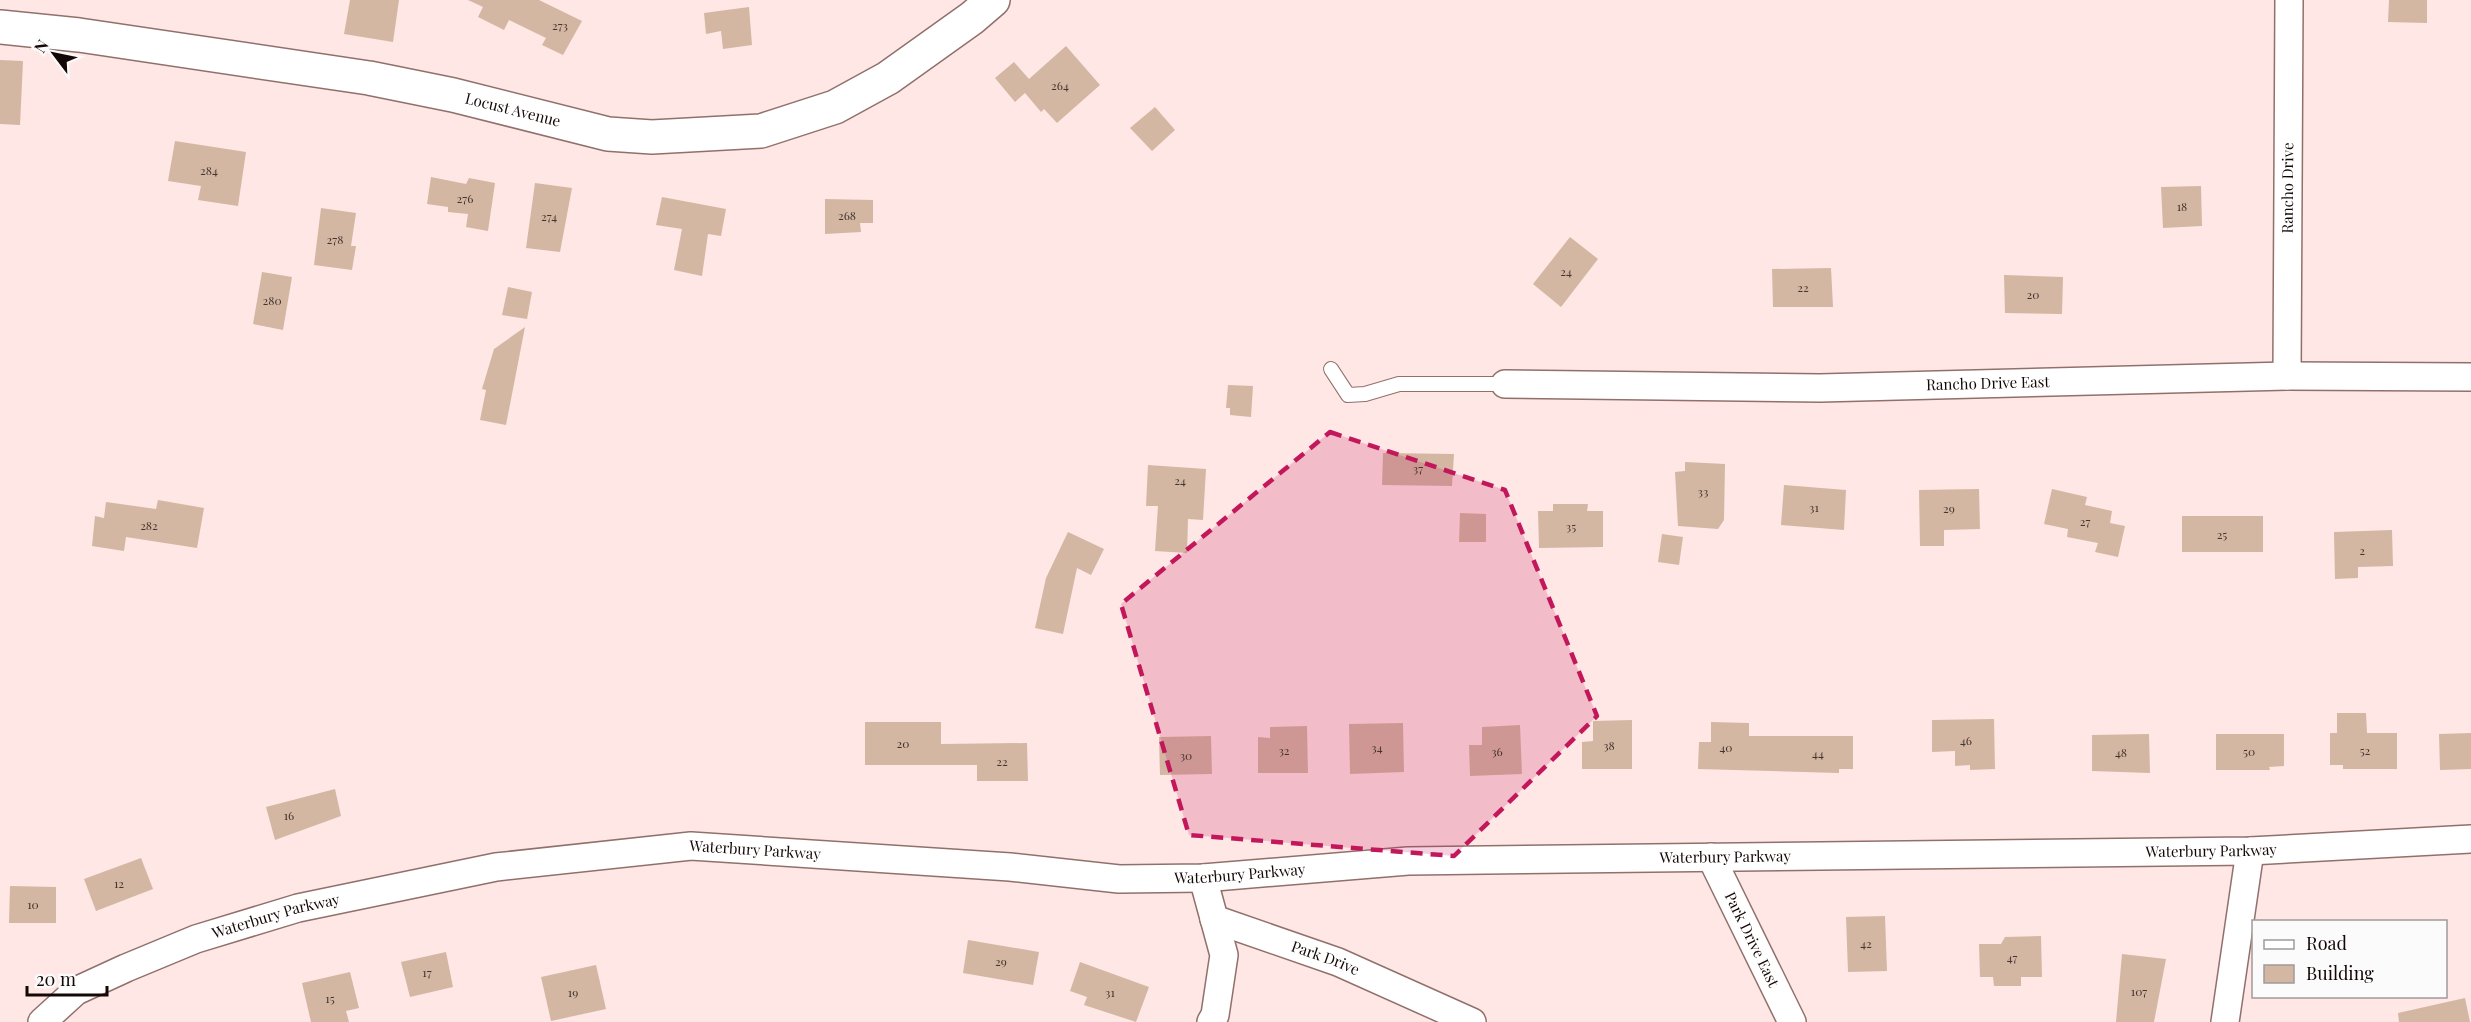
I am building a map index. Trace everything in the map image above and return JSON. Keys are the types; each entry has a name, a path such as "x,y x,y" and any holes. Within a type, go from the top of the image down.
{"street":[{"name":"Locust Avenue","path":"0,27 79,35 369,78 453,95 608,134 652,137 761,131 835,107 888,78 972,18 993,0"},
{"name":"Rancho Drive","path":"2287,376 2289,0"},
{"name":"Rancho Drive East","path":"1504,384 1820,388 2287,376 2471,377"},
{"name":"Waterbury Parkway","path":"42,1022 76,991 196,939 298,908 496,867 691,846 1010,867 1119,879 1203,878 1408,861 2250,851 2471,839"},
{"path":"2225,1022 2250,851"},
{"name":"Park Drive East","path":"1711,858 1792,1022"},
{"path":"1203,878 1224,955 1215,1015 1211,1022"},
{"name":"Park Drive","path":"1214,919 1338,962 1472,1022"}],"lane":[{"path":"1331,369 1348,395 1365,394 1399,384 1504,384"}],"highlighted area":[{"path":"1330,432 1505,490 1597,716 1454,856 1189,835 1121,604"}],"building":[{"path":"350,0 399,0 393,42 344,34"},
{"path":"468,0 539,0 582,21 563,55 542,45 546,38 509,20 504,30 478,17 483,7"},
{"path":"2389,0 2427,0 2427,23 2388,22"},
{"path":"749,7 752,45 723,49 721,31 706,34 704,13"},
{"path":"1066,46 1100,85 1057,123 1044,109 1041,112 1025,93 1015,102 995,78 1014,62 1029,79"},
{"path":"0,60 23,61 20,125 0,124"},
{"path":"1155,107 1175,130 1152,151 1130,128"},
{"path":"175,141 246,152 238,206 198,200 201,186 168,181"},
{"path":"431,177 466,184 469,178 495,183 488,231 466,227 468,214 448,212 448,207 427,204"},
{"path":"535,183 572,188 560,252 526,248"},
{"path":"2201,186 2202,226 2163,228 2161,187"},
{"path":"662,197 726,209 721,236 708,234 702,276 674,270 682,229 656,225"},
{"path":"825,199 873,200 873,223 860,223 861,232 825,234"},
{"path":"321,208 356,213 351,246 356,246 352,270 314,265"},
{"path":"1570,237 1598,259 1561,307 1533,284"},
{"path":"1831,268 1833,307 1773,307 1772,269"},
{"path":"262,272 292,277 283,330 253,324"},
{"path":"2004,275 2063,277 2062,314 2005,313"},
{"path":"508,287 532,292 527,319 502,315"},
{"path":"525,327 506,425 480,420 486,390 482,389 494,349"},
{"path":"1228,385 1253,386 1251,417 1230,415 1230,408 1226,408"},
{"path":"1383,453 1454,454 1452,486 1382,485"},
{"path":"1685,462 1725,464 1724,520 1718,529 1678,526 1675,472 1685,471"},
{"path":"1148,465 1206,469 1203,520 1188,519 1187,553 1155,551 1158,506 1146,506"},
{"path":"1784,485 1846,490 1844,530 1781,525"},
{"path":"1979,489 1980,529 1944,530 1944,546 1920,546 1919,490"},
{"path":"2052,489 2087,497 2085,505 2112,511 2110,523 2125,526 2118,557 2095,552 2098,543 2067,537 2068,529 2044,524"},
{"path":"158,500 204,508 197,548 126,537 124,551 92,546 95,516 104,518 106,502 156,509"},
{"path":"1553,504 1588,504 1587,511 1603,511 1603,547 1539,548 1538,511 1553,511"},
{"path":"1460,513 1486,514 1486,542 1459,542"},
{"path":"2182,516 2263,516 2263,552 2182,552"},
{"path":"2392,530 2393,566 2358,567 2358,578 2335,579 2334,532"},
{"path":"1068,532 1104,549 1091,575 1077,568 1063,634 1035,628 1046,578"},
{"path":"1662,534 1683,537 1679,565 1658,562"},
{"path":"2337,713 2366,713 2367,733 2397,733 2397,769 2343,769 2343,765 2330,765 2330,733 2337,733"},
{"path":"1994,719 1995,769 1970,770 1970,765 1955,766 1955,751 1932,752 1932,720"},
{"path":"1632,720 1632,769 1582,769 1582,742 1593,741 1593,721"},
{"path":"865,722 941,722 941,744 1027,743 1028,781 977,781 977,765 865,765"},
{"path":"1711,722 1749,723 1749,736 1853,736 1853,769 1839,769 1839,773 1698,769 1699,742 1711,742"},
{"path":"1403,723 1404,772 1350,774 1349,724"},
{"path":"1520,725 1522,774 1470,776 1469,745 1482,745 1482,727"},
{"path":"1307,726 1308,773 1258,773 1258,737 1270,738 1270,727"},
{"path":"2471,733 2471,769 2440,770 2439,734"},
{"path":"2149,734 2150,773 2092,771 2092,735"},
{"path":"2216,734 2284,734 2284,766 2269,767 2270,770 2216,770"},
{"path":"1211,736 1212,774 1160,775 1159,737"},
{"path":"335,789 341,816 275,840 266,807"},
{"path":"141,858 153,889 96,911 84,879"},
{"path":"10,886 56,887 56,923 9,923"},
{"path":"1885,916 1887,971 1848,972 1846,917"},
{"path":"2041,936 2042,977 2021,977 2021,986 1994,986 1993,977 1980,977 1979,944 2001,944 2005,937"},
{"path":"968,940 1039,952 1033,985 963,973"},
{"path":"446,952 453,987 410,997 401,962"},
{"path":"2122,954 2166,959 2154,1022 2116,1022"},
{"path":"1080,962 1149,987 1136,1022 1084,1005 1087,997 1070,991"},
{"path":"596,965 606,1009 551,1021 541,977"},
{"path":"350,972 359,1008 346,1011 349,1022 311,1022 302,983"},
{"path":"2465,998 2470,1022 2399,1022 2398,1013"}]}
